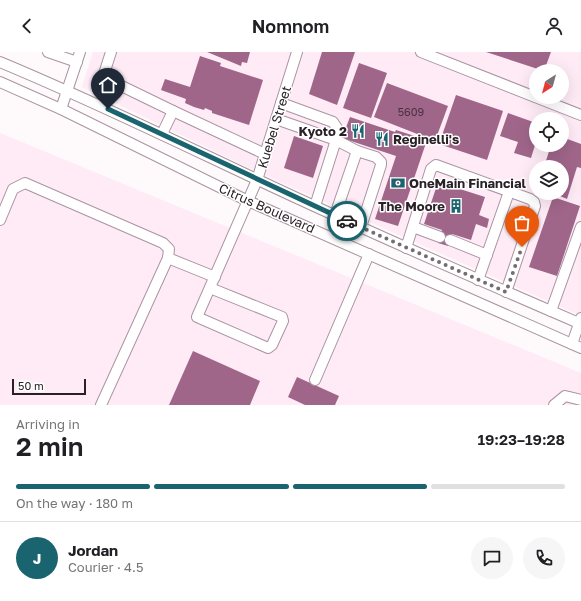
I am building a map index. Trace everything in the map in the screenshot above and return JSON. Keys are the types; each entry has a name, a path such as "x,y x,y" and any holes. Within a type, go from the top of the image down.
{"street":[{"path":"48,52 63,55 76,62"},
{"path":"61,109 80,52"},
{"path":"111,52 103,77 265,154"},
{"name":"Kuebel Street","path":"210,288 282,317 284,321 272,345 268,348 197,317 257,180 297,52"},
{"path":"421,52 581,116"},
{"name":"Citrus Boulevard","path":"0,62 68,90 257,180 406,248 506,292 580,322"},
{"name":"Citrus Boulevard","path":"0,82 61,109 248,201 577,346"},
{"path":"281,103 333,122 337,128 336,140 315,206"},
{"path":"162,134 173,111"},
{"path":"276,119 336,140 357,151 376,157 381,162 361,227"},
{"path":"335,215 357,151"},
{"path":"406,248 431,169 436,165 530,199 534,202 535,206 506,292"},
{"path":"0,220 13,189 25,183 163,243 169,249 168,258 101,405"},
{"path":"478,280 509,192"},
{"path":"413,227 487,255"},
{"path":"551,311 581,227"},
{"path":"315,380 369,254"},
{"path":"168,258 215,277"},
{"path":"577,346 580,322"},
{"path":"554,405 565,396 581,400"}],"shaded area":[{"path":"93,52 581,52 581,316 264,175 82,87"},
{"path":"0,133 581,373 581,405 0,405"}],"building":[{"path":"207,52 250,52 247,63 242,62 241,66"},
{"path":"322,52 355,52 337,105 309,94"},
{"path":"486,52 551,52 547,64 529,64 529,66"},
{"path":"200,56 221,63 220,66 263,80 249,125 212,113 212,111 205,108 204,110 194,107 185,103 186,99 161,90 165,79 190,87"},
{"path":"359,63 387,73 371,118 343,108"},
{"path":"387,83 448,106 435,141 374,117"},
{"path":"456,95 503,111 487,160 439,144"},
{"path":"508,113 529,120 529,152 533,152 531,158 514,153 518,142 500,136"},
{"path":"350,117 395,132 396,130 427,140 398,226 375,219 396,156 342,138"},
{"path":"294,136 323,146 313,178 284,168"},
{"path":"569,140 581,144 581,168 577,167 569,193 569,160 546,160 549,152 569,152"},
{"name":"The Moore","path":"438,182 485,197 479,215 489,219 487,228 476,224 471,240 452,234 448,246 438,243 442,230 424,224"},
{"path":"552,200 562,200 580,206 557,276 529,267"},
{"path":"193,351 260,381 250,405 169,405"},
{"path":"297,377 339,396 335,405 305,405 288,397"}],"way so far":[{"path":"347,221 506,292 522,247"}],"place":[{"name":"Kyoto 2","path":"358,131"},
{"name":"Reginelli's","path":"382,139"},
{"name":"OneMain Financial","path":"398,183"},
{"name":"The Moore","path":"456,206"}],"route":[{"path":"108,109 347,221"}]}
